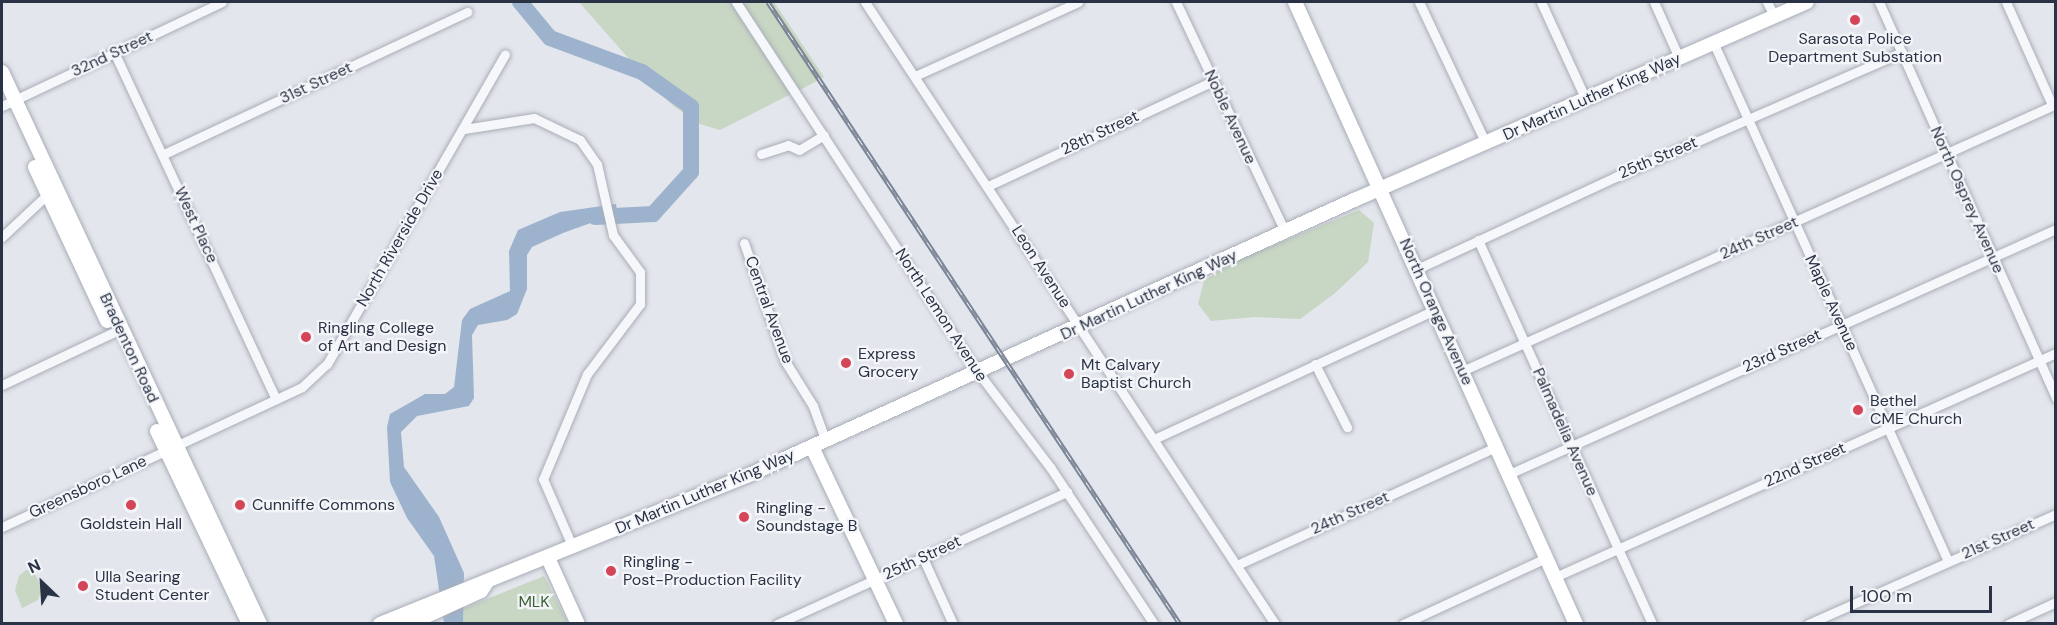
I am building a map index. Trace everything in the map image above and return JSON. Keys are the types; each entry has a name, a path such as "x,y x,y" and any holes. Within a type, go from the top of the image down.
{"street":[{"name":"32nd Street","path":"6,100 222,2"},
{"name":"North Lemon Avenue","path":"736,2 978,373 1066,492 1154,624"},
{"name":"Leon Avenue","path":"865,2 1275,624"},
{"path":"915,76 1078,2"},
{"name":"Noble Avenue","path":"1176,2 1285,232"},
{"name":"North Orange Avenue","path":"1295,2 1383,188 1434,309 1576,624"},
{"path":"1419,2 1486,144"},
{"path":"1541,2 1586,100"},
{"path":"1654,2 1679,58"},
{"path":"1767,2 1774,16"},
{"name":"Dr Martin Luther King Way","path":"387,621 573,548 826,441 1383,188 1807,2"},
{"name":"North Osprey Avenue","path":"1879,2 2055,398"},
{"path":"2006,2 2054,104"},
{"name":"31st Street","path":"164,154 467,12"},
{"name":"Maple Avenue","path":"1714,44 1948,561"},
{"name":"West Place","path":"114,52 164,154 276,399"},
{"name":"25th Street","path":"1417,269 1902,52"},
{"name":"North Riverside Drive","path":"171,448 302,387 327,364 505,54"},
{"name":"Bradenton Road","path":"2,72 6,100 171,448 249,624"},
{"name":"28th Street","path":"988,186 1213,81"},
{"name":"24th Street","path":"1462,371 1948,155 2054,104"},
{"path":"464,129 524,118 552,124 580,140 592,152 608,221 620,247 639,268 643,295 634,315 586,374 543,479 573,548"},
{"path":"761,154 788,146 799,150 824,135"},
{"path":"2,237 51,191"},
{"name":"Bradenton Road","path":"51,191 112,333 260,624"},
{"name":"23rd Street","path":"1509,474 1993,259 2055,229"},
{"name":"Palmadelia Avenue","path":"1478,240 1652,624"},
{"name":"Central Avenue","path":"744,243 786,361 813,406 826,441"},
{"path":"1154,439 1434,309"},
{"path":"2,385 112,333"},
{"name":"22nd Street","path":"1555,577 2055,353"},
{"path":"1315,364 1347,427"},
{"path":"812,447 896,624"},
{"name":"24th Street","path":"1238,565 1496,447"},
{"name":"Greensboro Lane","path":"2,527 171,448"},
{"name":"25th Street","path":"777,624 1066,492"},
{"name":"21st Street","path":"1808,624 2055,514"},
{"path":"548,558 578,624"},
{"path":"923,558 953,624"},
{"path":"1403,624 1546,558"},
{"name":"Dr Martin Luther King Way","path":"409,624 482,585"},
{"path":"2008,624 2055,602"}],"green space":[{"path":"579,2 730,2 791,94 720,130 700,124 672,105 651,84"},
{"path":"742,2 774,2 824,77 800,90"},
{"path":"1359,210 1374,223 1368,262 1334,294 1300,319 1254,317 1211,321 1198,304 1204,281 1231,263"},
{"path":"26,570 33,570 42,588 38,600 22,608 15,590 19,576"},
{"name":"MLK","path":"544,576 568,623 458,623 457,611"}],"water":[{"path":"616,204 618,219 599,220 532,247 527,255 527,289 517,314 507,320 478,325 472,335 474,398 469,406 417,416 401,432 404,467 439,517 464,573 463,623 444,623 434,556 407,518 390,482 387,427 390,414 425,394 445,394 454,387 462,320 470,309 510,291 509,251 518,230 560,212"}],"waterway":[{"path":"520,2 550,38 642,72 691,107 691,172 653,214 595,217"}],"railway":[{"path":"768,2 1180,624"}],"place":[{"name":"Sarasota Police Department Substation","path":"1855,20"},
{"name":"Ringling College of Art and Design","path":"306,337"},
{"name":"Express Grocery","path":"846,363"},
{"name":"Mt Calvary Baptist Church","path":"1069,374"},
{"name":"Bethel CME Church","path":"1858,410"},
{"name":"Goldstein Hall","path":"131,505"},
{"name":"Cunniffe Commons","path":"240,505"},
{"name":"Ringling - Soundstage B","path":"744,517"},
{"name":"Ringling - Post-Production Facility","path":"611,571"},
{"name":"Ulla Searing Student Center","path":"83,586"}]}
